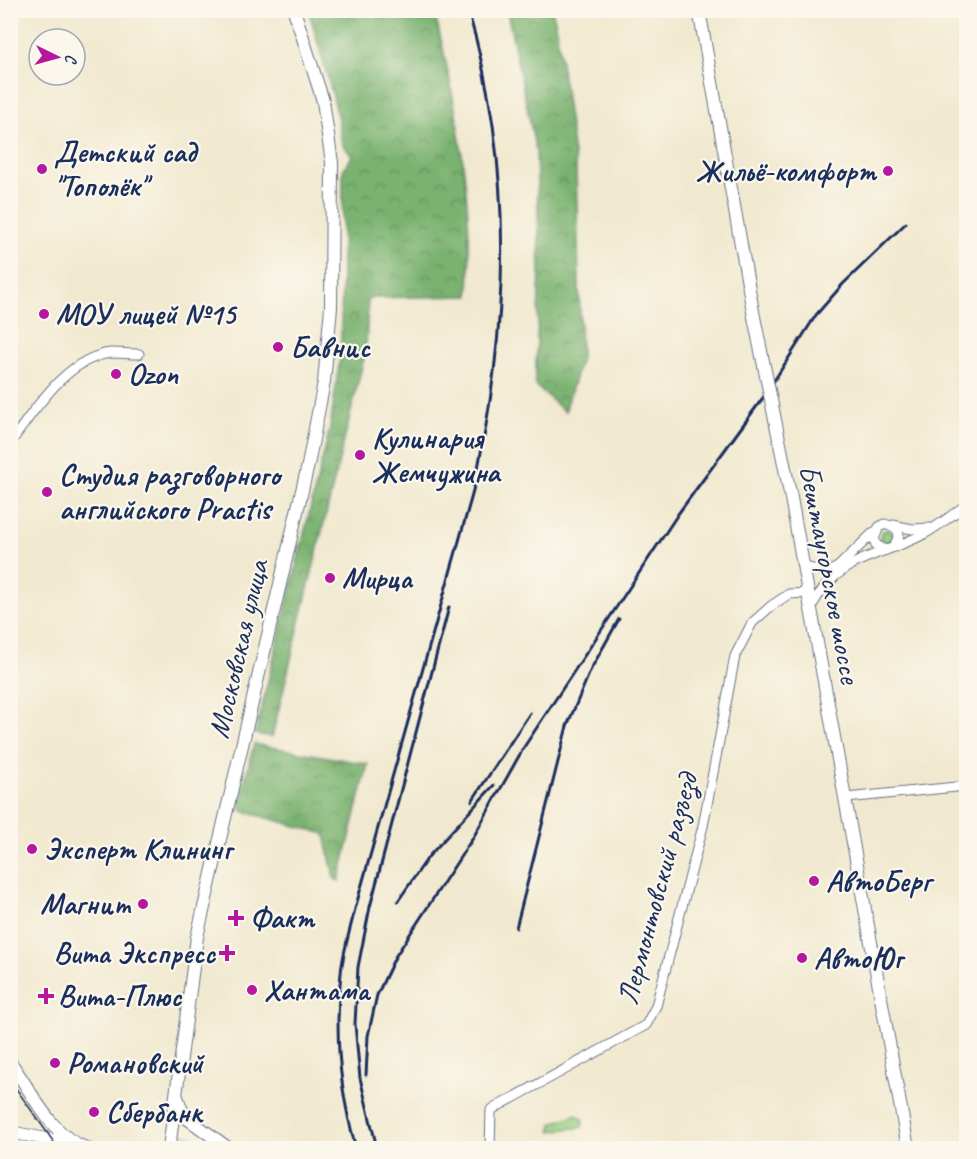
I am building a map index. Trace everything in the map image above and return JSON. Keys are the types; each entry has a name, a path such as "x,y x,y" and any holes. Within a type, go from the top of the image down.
{"street":[{"name":"Московская улица","path":"169,1149 175,1087 197,937 308,465 324,382 331,307 332,163 323,101 294,10"},
{"name":"Бештаугорское шоссе","path":"699,10 754,317 791,498 908,1149"},
{"path":"10,443 54,387 77,365 109,353 139,354"},
{"path":"811,607 828,580 862,558 891,549 938,525 966,505"},
{"path":"891,525 899,535 891,549"},
{"path":"803,567 828,572 838,567 879,526 924,529 938,525"},
{"path":"874,532 876,545 891,549"},
{"name":"Лермонтовский разъезд","path":"490,1149 491,1110 646,1025 656,1005 703,826 735,656 752,623 771,606 797,591 808,593"},
{"path":"846,798 966,786"},
{"path":"10,1062 72,1144"},
{"name":"Московская улица","path":"175,1087 183,1116 228,1149"},
{"path":"10,1132 72,1144 86,1149"}],"green space":[{"path":"309,11 434,11 443,46 462,152 469,224 469,296 368,298 366,350 272,737 255,734 330,428 341,350 343,170 352,156 342,144 335,104"},
{"path":"507,11 552,11 555,20 576,169 581,358 565,412 535,385 540,271 536,151"},
{"path":"884,530 890,530 894,537 890,544 884,544 880,540 880,534"},
{"path":"254,744 368,764 339,881 334,878 325,834 242,811 239,803"},
{"path":"576,1114 583,1119 582,1127 551,1131 552,1124"},
{"path":"177,1131 205,1142 207,1147 174,1148"}],"tram line":[{"path":"10,1080 58,1148"}],"railway":[{"path":"356,1148 342,1084 338,1040 343,957 472,495 494,374 502,252 500,191 494,130 483,70 468,10"},
{"path":"470,843 524,747 678,514 765,395 816,315 843,284 906,223"},
{"path":"377,1148 360,1078 355,1024 358,967 370,907 449,607"},
{"path":"516,928 567,726 591,669 619,619"},
{"path":"472,801 530,713"},
{"path":"398,901 429,856 494,785"},
{"path":"366,1075 368,1036 377,995 395,957 474,836"}],"place":[{"name":"Детский сад \"Тополёк\"","path":"42,169"},
{"name":"Жильё-комфорт","path":"888,171"},
{"name":"МОУ лицей №15","path":"44,314"},
{"name":"Бавнис","path":"278,347"},
{"name":"Ozon","path":"116,374"},
{"name":"Кулинария Жемчужина","path":"360,455"},
{"name":"Студия разговорного английского Practis","path":"47,492"},
{"name":"Мирца","path":"330,578"},
{"name":"Эксперт Клининг","path":"32,849"},
{"name":"АвтоБерг","path":"814,881"},
{"name":"Магнит","path":"143,904"},
{"name":"Факт","path":"236,918"},
{"name":"Вита Экспресс","path":"227,953"},
{"name":"АвтоЮг","path":"802,958"},
{"name":"Хантама","path":"252,990"},
{"name":"Вита-Плюс","path":"46,996"},
{"name":"Романовский","path":"55,1063"},
{"name":"Сбербанк","path":"94,1112"}]}
